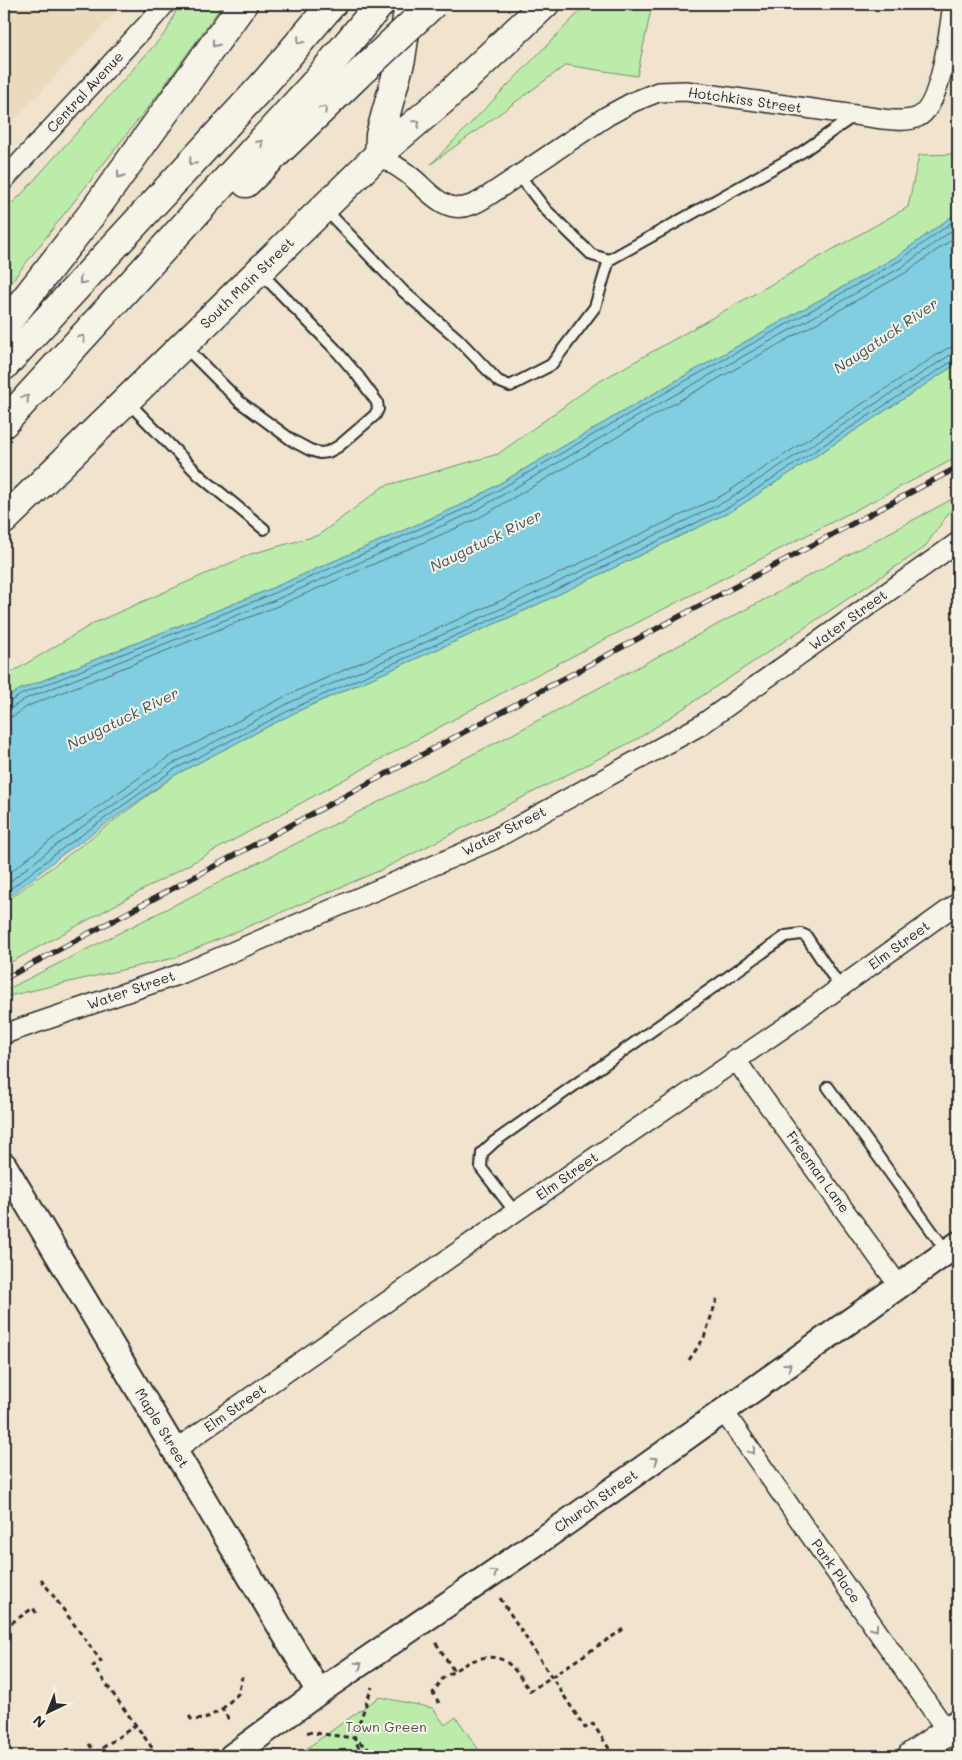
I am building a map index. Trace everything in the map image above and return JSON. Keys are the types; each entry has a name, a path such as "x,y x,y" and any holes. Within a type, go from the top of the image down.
{"main road":[{"path":"4,326 91,214 243,4"},
{"path":"4,366 263,85 332,4"},
{"path":"379,154 380,136 401,59 409,4"},
{"path":"132,282 262,168 433,4"},
{"name":"South Main Street","path":"4,520 379,154 444,99 545,4"},
{"path":"4,423 313,85 378,7"},
{"path":"912,1756 952,1728"}],"street":[{"name":"Central Avenue","path":"4,180 164,4"},
{"name":"Hotchkiss Street","path":"379,154 414,179 430,195 445,204 454,207 470,206 607,116 633,102 658,92 686,91 903,120 918,117 930,105 937,90 953,4"},
{"name":"Water Street","path":"4,1034 183,973 493,840 702,725 958,542"},
{"name":"Elm Street","path":"175,1450 958,903"},
{"name":"Freeman Lane","path":"735,1059 899,1286"},
{"name":"Maple Street","path":"4,1165 319,1692"},
{"name":"Church Street","path":"232,1756 319,1692 499,1570 724,1412 952,1248"},
{"name":"Park Place","path":"724,1412 952,1728"}],"lane":[{"path":"324,208 403,291 458,339 498,381 510,386 551,365 595,307 609,260 802,152 855,115"},
{"path":"519,175 546,210 592,255 609,260"},
{"path":"183,345 240,402 293,441 320,454 339,446 375,415 378,409 377,402 358,376 336,350 259,271"},
{"path":"126,401 199,475 264,529"},
{"path":"515,1212 481,1168 482,1153 494,1142 786,936 801,934 806,936 840,987"},
{"path":"828,1087 952,1248"}],"path":[{"path":"689,1360 704,1338 718,1299"},
{"path":"41,1579 101,1661 93,1666 158,1756"},
{"path":"499,1598 585,1728 593,1724 614,1756"},
{"path":"4,1628 33,1608 37,1614"},
{"path":"439,1703 433,1692 443,1678 471,1660 490,1657 509,1664 530,1691 625,1628"},
{"path":"436,1643 454,1671"},
{"path":"189,1716 192,1720 205,1719 222,1709 238,1694 242,1677"},
{"path":"363,1756 354,1738 372,1687"},
{"path":"222,1709 230,1721"},
{"path":"88,1744 96,1754 136,1725"},
{"path":"307,1732 354,1738 378,1756"}],"shaded area":[{"path":"4,4 123,4 4,131"}],"green space":[{"path":"179,4 223,4 159,93 4,291 4,210 20,196 167,31"},
{"path":"587,4 654,4 652,5 637,76 566,65 431,164"},
{"path":"958,154 958,212 896,257 672,383 468,502 268,590 19,690 4,700 4,677 94,623 251,554 319,535 384,486 498,454 595,384 908,207 919,155"},
{"path":"958,363 958,457 509,689 4,966 4,903 175,775 298,711 526,610 732,511"},
{"path":"958,496 958,500 924,548 639,738 381,870 174,958 4,997 4,991 507,737"},
{"name":"Town Green","path":"379,1697 433,1708 445,1725 456,1717 483,1756 296,1756"}],"water":[{"name":"Naugatuck River","path":"958,212 958,363 732,511 526,610 298,711 175,775 62,855 4,901 4,700 19,690 268,590 468,502 672,383 896,257"}],"railway":[{"path":"4,979 958,467"}]}
